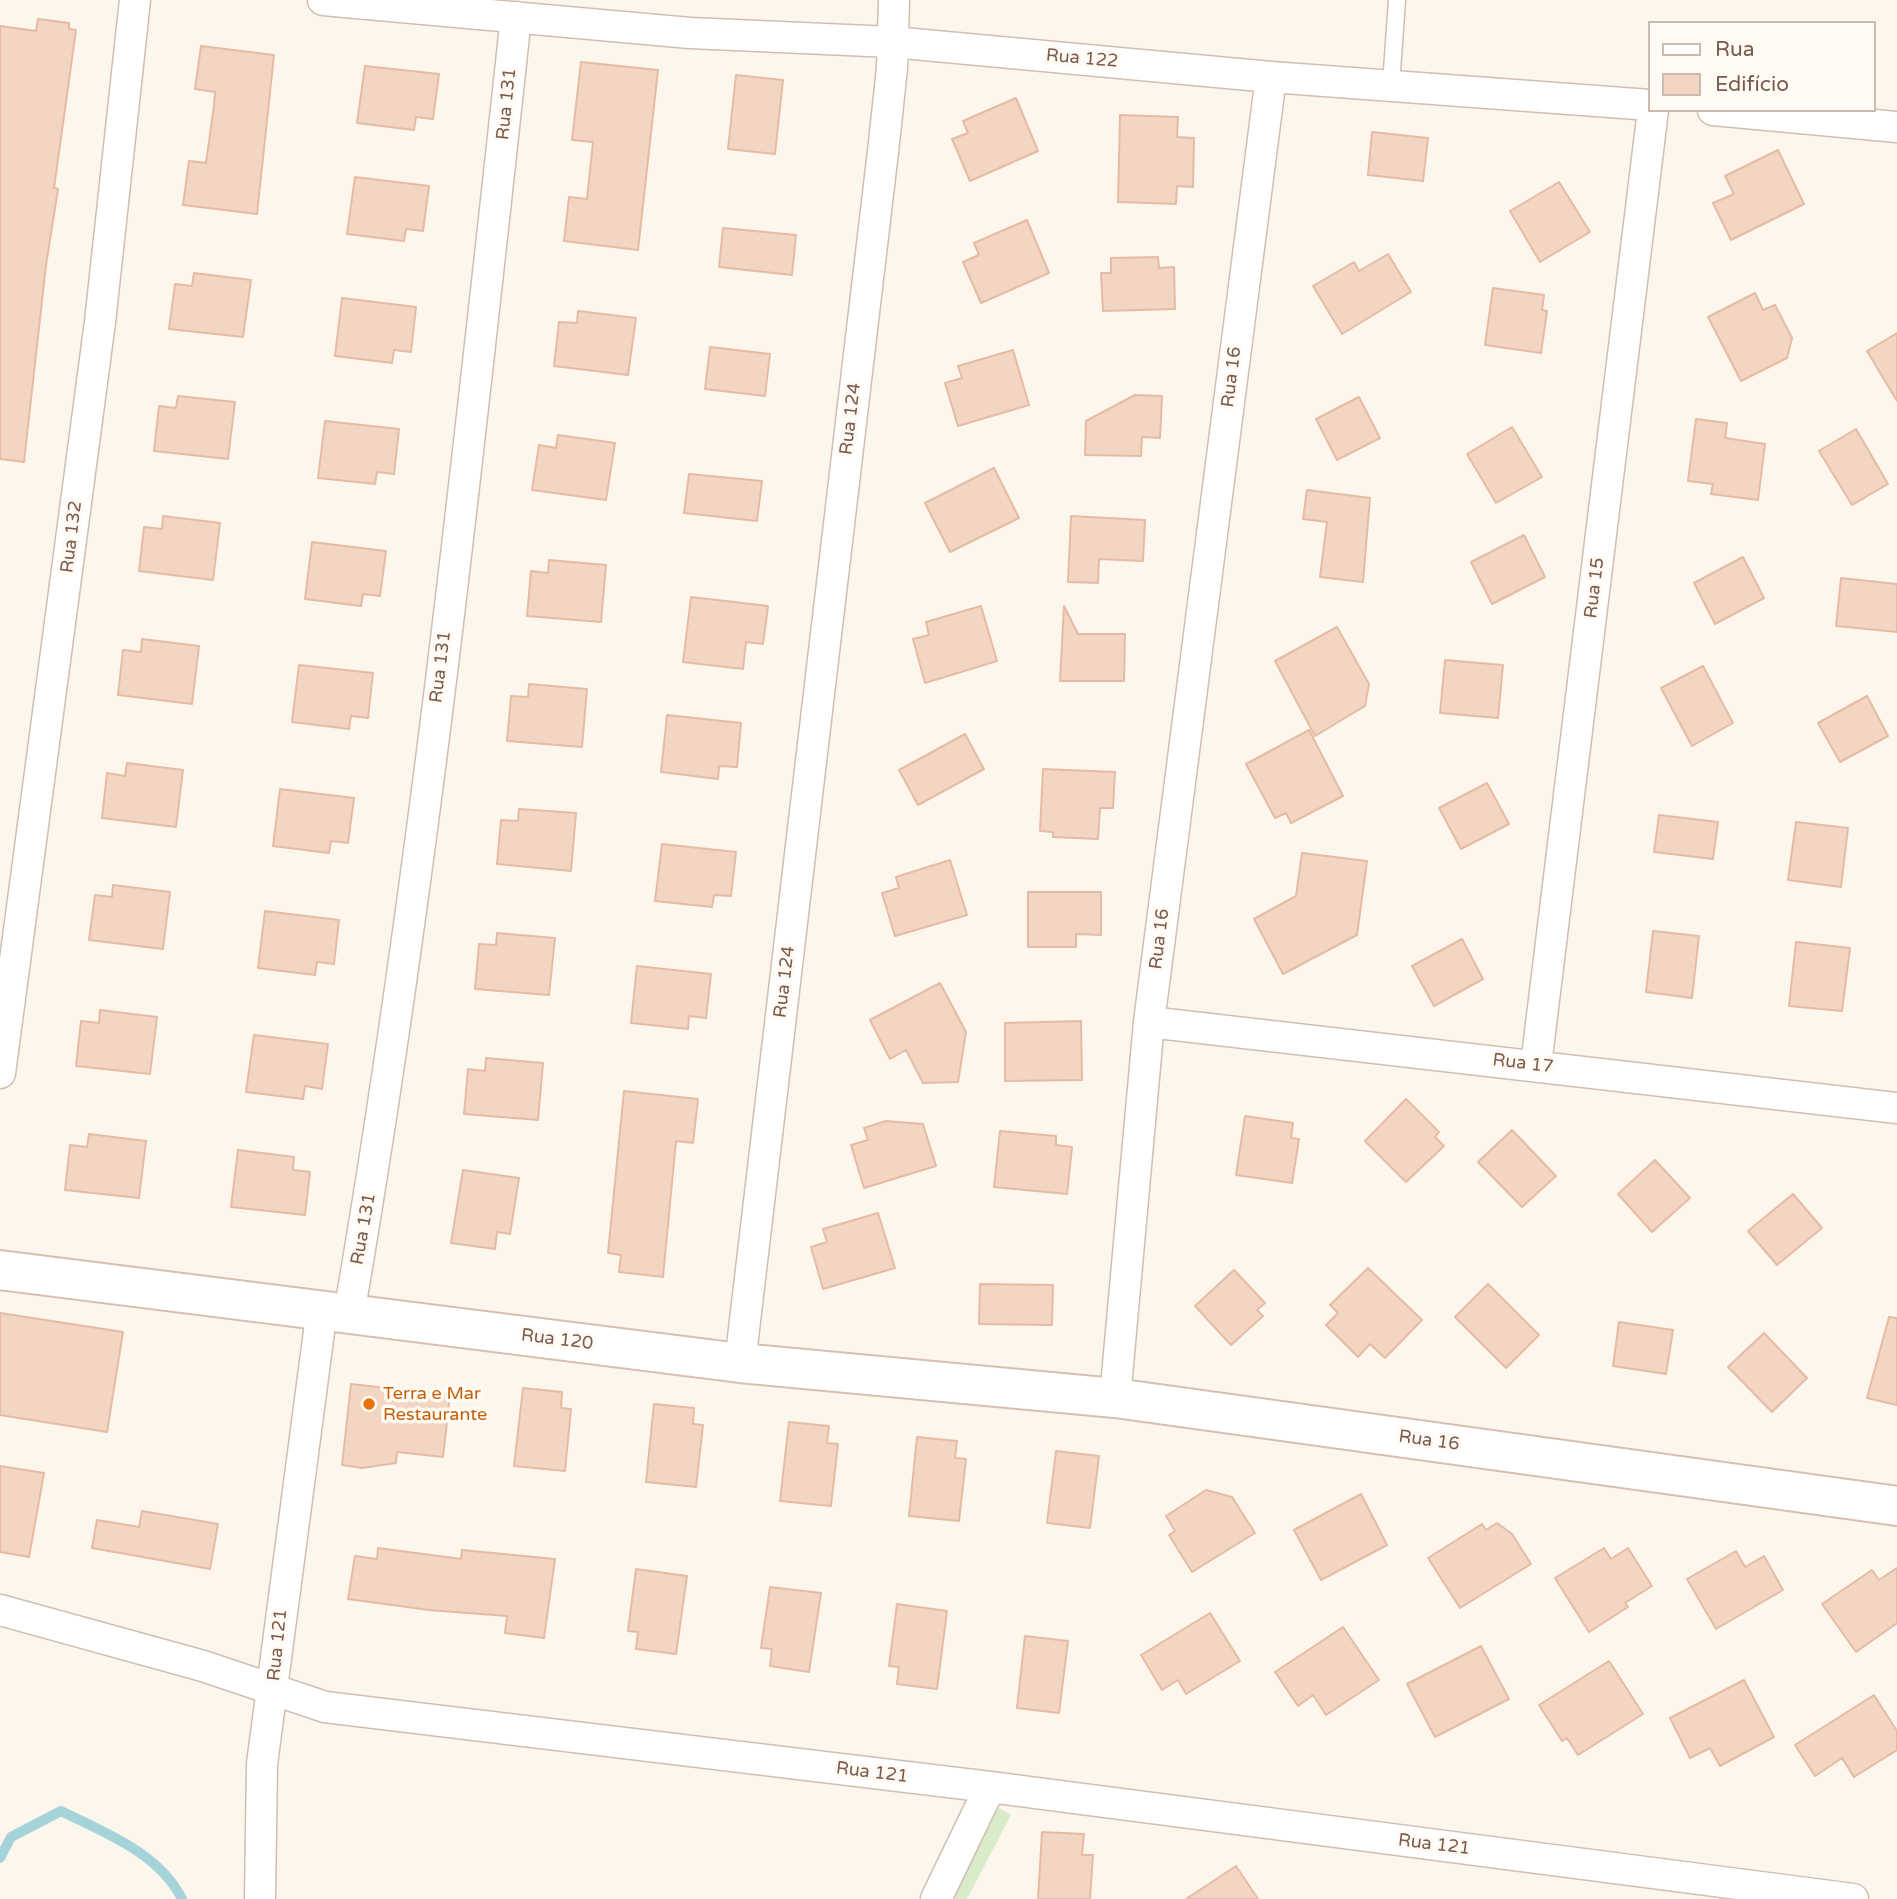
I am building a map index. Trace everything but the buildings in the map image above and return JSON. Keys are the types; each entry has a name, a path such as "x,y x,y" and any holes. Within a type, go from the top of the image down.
{"street":[{"name":"Rua 132","path":"0,1073 100,322 135,0"},
{"path":"323,0 690,33 892,42"},
{"name":"Rua 124","path":"740,1363 881,171 894,0"},
{"name":"Rua 131","path":"336,1312 400,996 480,351 516,17"},
{"name":"Rua 122","path":"892,42 1271,77"},
{"path":"1271,77 1648,104"},
{"name":"Rua 16","path":"1271,77 1149,1022 1115,1398 1897,1506"},
{"name":"Rua 15","path":"1536,1065 1653,112"},
{"path":"1735,112 1897,127"},
{"name":"Rua 17","path":"1149,1022 1897,1108"},
{"name":"Rua 120","path":"0,1270 740,1363 1115,1398"},
{"name":"Rua 121","path":"336,1312 273,1691 325,1707 990,1787 1853,1899"},
{"path":"0,1610 204,1666 273,1691 262,1764 260,1899"},
{"path":"936,1899 990,1787"}],"lane":[{"path":"1391,85 1397,0"}],"green space":[{"path":"997,1807 1011,1815 967,1899 948,1899"}],"waterway":[{"path":"0,1858 11,1837 61,1811 113,1836 145,1857 160,1869 182,1899"}],"place":[{"name":"Terra e Mar Restaurante","path":"369,1404"}]}
